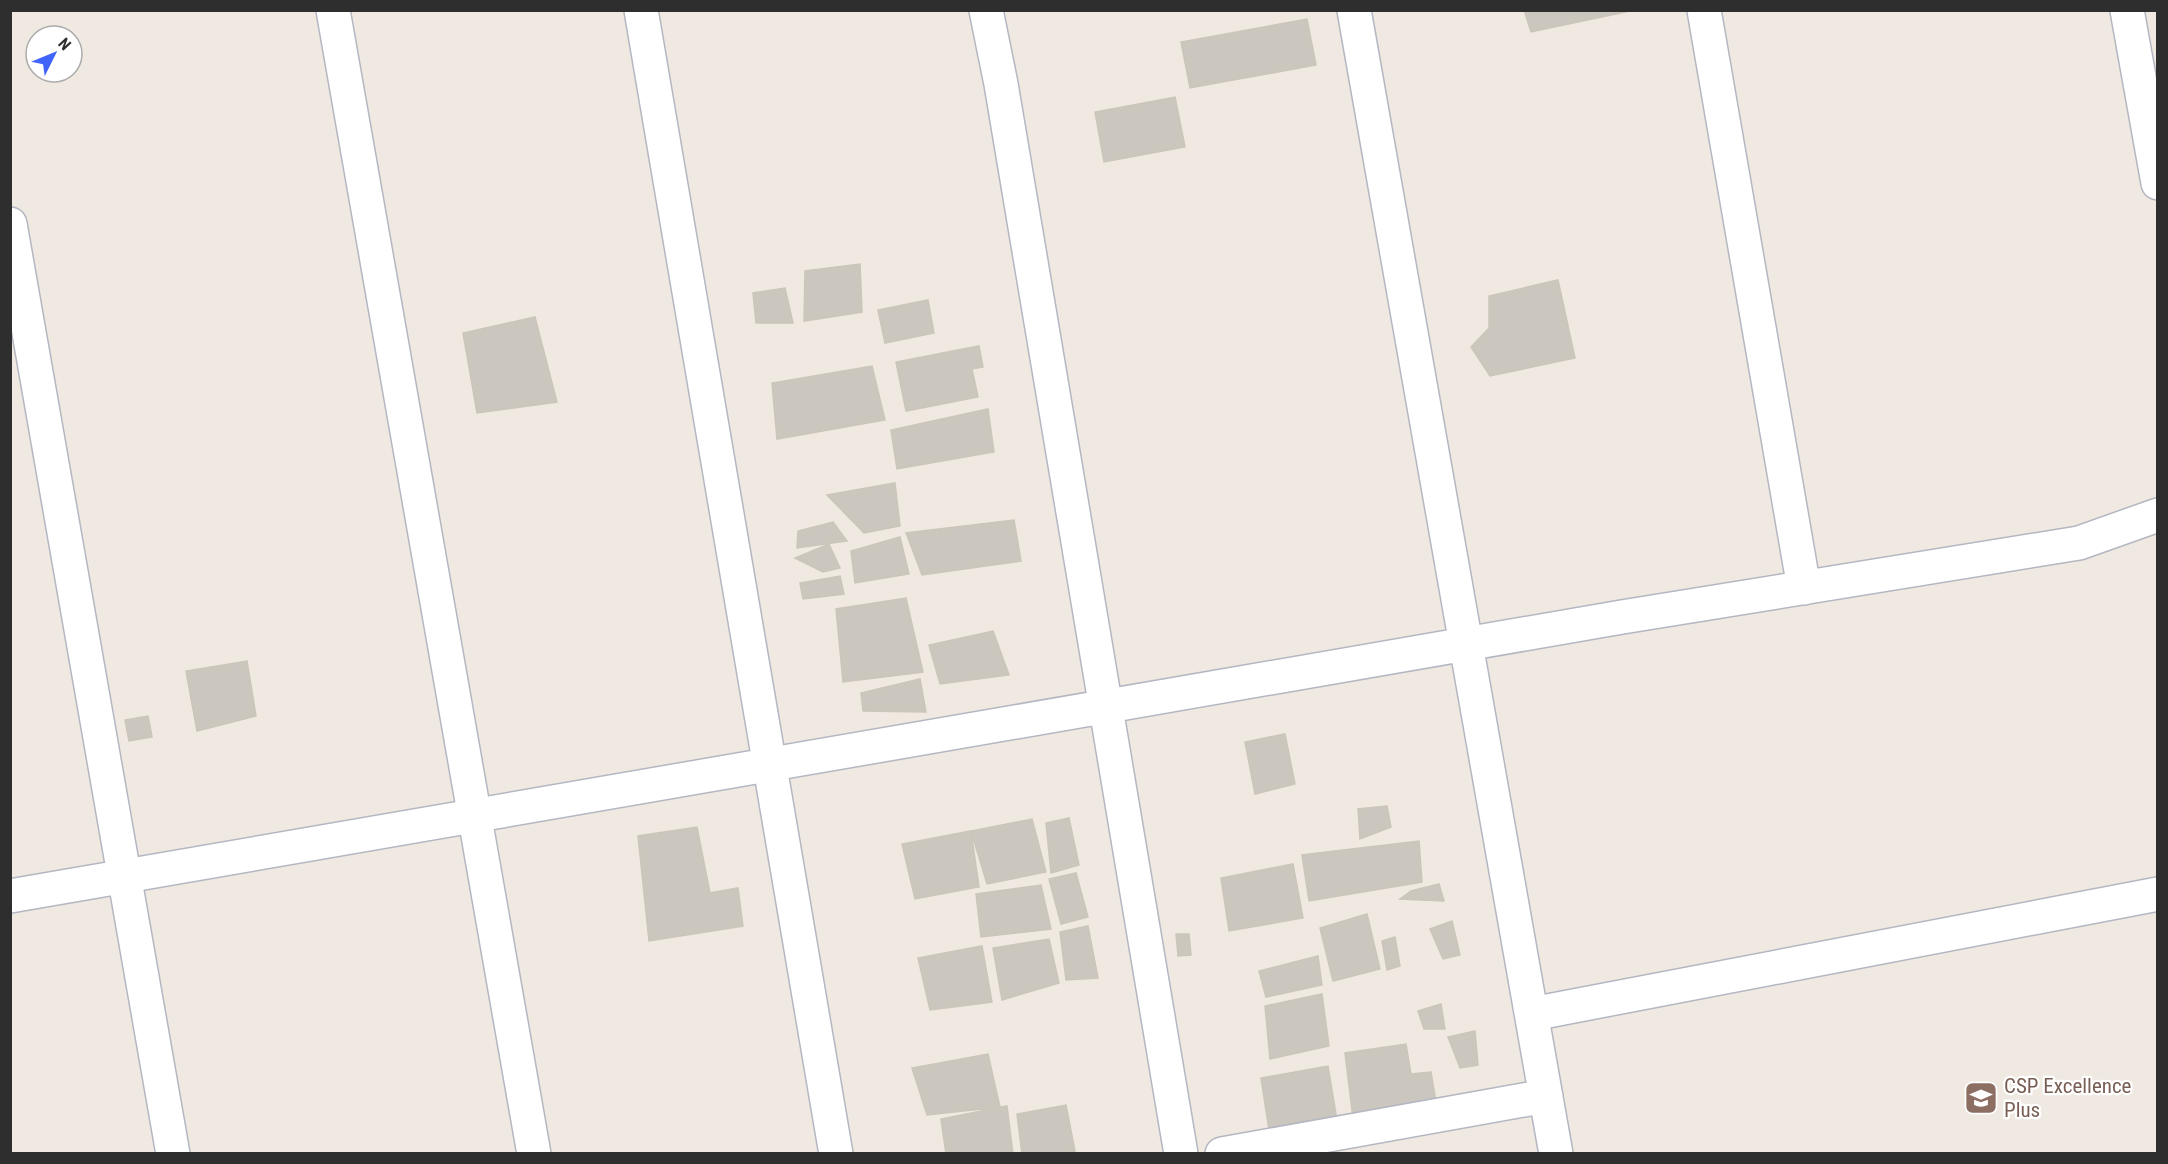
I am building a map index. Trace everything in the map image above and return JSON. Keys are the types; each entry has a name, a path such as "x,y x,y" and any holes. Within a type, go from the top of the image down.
{"street":[{"path":"333,10 534,1154"},
{"path":"641,10 836,1154"},
{"path":"986,10 1001,84 1181,1154"},
{"path":"1354,10 1556,1154"},
{"path":"1704,10 1804,588"},
{"path":"2127,10 2157,183"},
{"path":"10,224 173,1154"},
{"path":"10,896 1466,644 2079,543 2157,515"},
{"path":"1532,1014 2157,894"},
{"path":"1222,1154 1546,1096"}],"building":[{"path":"1524,10 1635,10 1531,32"},
{"path":"1307,19 1316,65 1190,88 1181,42"},
{"path":"1175,97 1185,147 1104,162 1095,112"},
{"path":"860,264 862,312 804,321 805,271"},
{"path":"1558,280 1575,358 1490,376 1471,347 1489,328 1489,296"},
{"path":"785,288 793,323 756,323 753,293"},
{"path":"928,300 934,333 885,343 878,310"},
{"path":"535,317 557,402 477,413 463,333"},
{"path":"979,346 983,367 972,369 978,397 906,411 896,362"},
{"path":"872,366 885,420 777,439 772,383"},
{"path":"988,409 994,452 897,469 891,430"},
{"path":"895,483 900,526 864,533 827,495"},
{"path":"1014,520 1021,561 922,575 906,533"},
{"path":"833,522 847,541 797,548 798,531"},
{"path":"900,537 909,574 855,583 851,551"},
{"path":"829,544 840,568 823,572 795,558"},
{"path":"840,576 844,594 803,599 800,583"},
{"path":"906,598 923,672 843,682 836,609"},
{"path":"993,631 1009,675 940,684 929,645"},
{"path":"247,661 256,716 197,731 186,671"},
{"path":"920,679 926,712 863,711 861,693"},
{"path":"148,716 152,737 129,741 125,720"},
{"path":"1285,734 1295,784 1255,794 1245,742"},
{"path":"1387,806 1391,827 1360,839 1358,809"},
{"path":"1069,818 1079,865 1051,873 1046,823"},
{"path":"1032,819 1046,872 987,884 971,831"},
{"path":"697,827 710,893 738,888 743,926 649,941 638,836"},
{"path":"971,831 979,887 915,899 902,844"},
{"path":"1419,841 1422,882 1309,901 1302,855"},
{"path":"1293,864 1303,918 1229,931 1221,878"},
{"path":"1076,873 1088,917 1061,924 1049,879"},
{"path":"1439,884 1444,901 1400,899 1411,891"},
{"path":"1041,885 1051,929 981,937 976,894"},
{"path":"1367,914 1380,969 1333,981 1320,928"},
{"path":"1452,921 1460,955 1443,959 1430,929"},
{"path":"1088,926 1098,978 1066,980 1060,932"},
{"path":"1176,934 1189,934 1191,955 1178,956"},
{"path":"1395,937 1400,966 1387,970 1382,941"},
{"path":"1049,939 1059,983 1002,1000 993,948"},
{"path":"982,946 992,1002 930,1010 918,958"},
{"path":"1318,956 1322,985 1266,997 1259,971"},
{"path":"1322,994 1329,1046 1270,1059 1265,1006"},
{"path":"1441,1004 1445,1029 1424,1029 1418,1011"},
{"path":"1475,1031 1478,1065 1460,1068 1448,1037"},
{"path":"1406,1044 1411,1074 1431,1072 1436,1102 1353,1118 1345,1053"},
{"path":"988,1054 1000,1107 927,1115 912,1068"},
{"path":"1328,1066 1337,1120 1269,1130 1261,1078"},
{"path":"1066,1105 1075,1151 1055,1154 1022,1154 1017,1114"},
{"path":"1007,1106 1013,1154 946,1154 941,1119"}],"place":[{"name":"CSP Excellence Plus","path":"1981,1098"}]}
